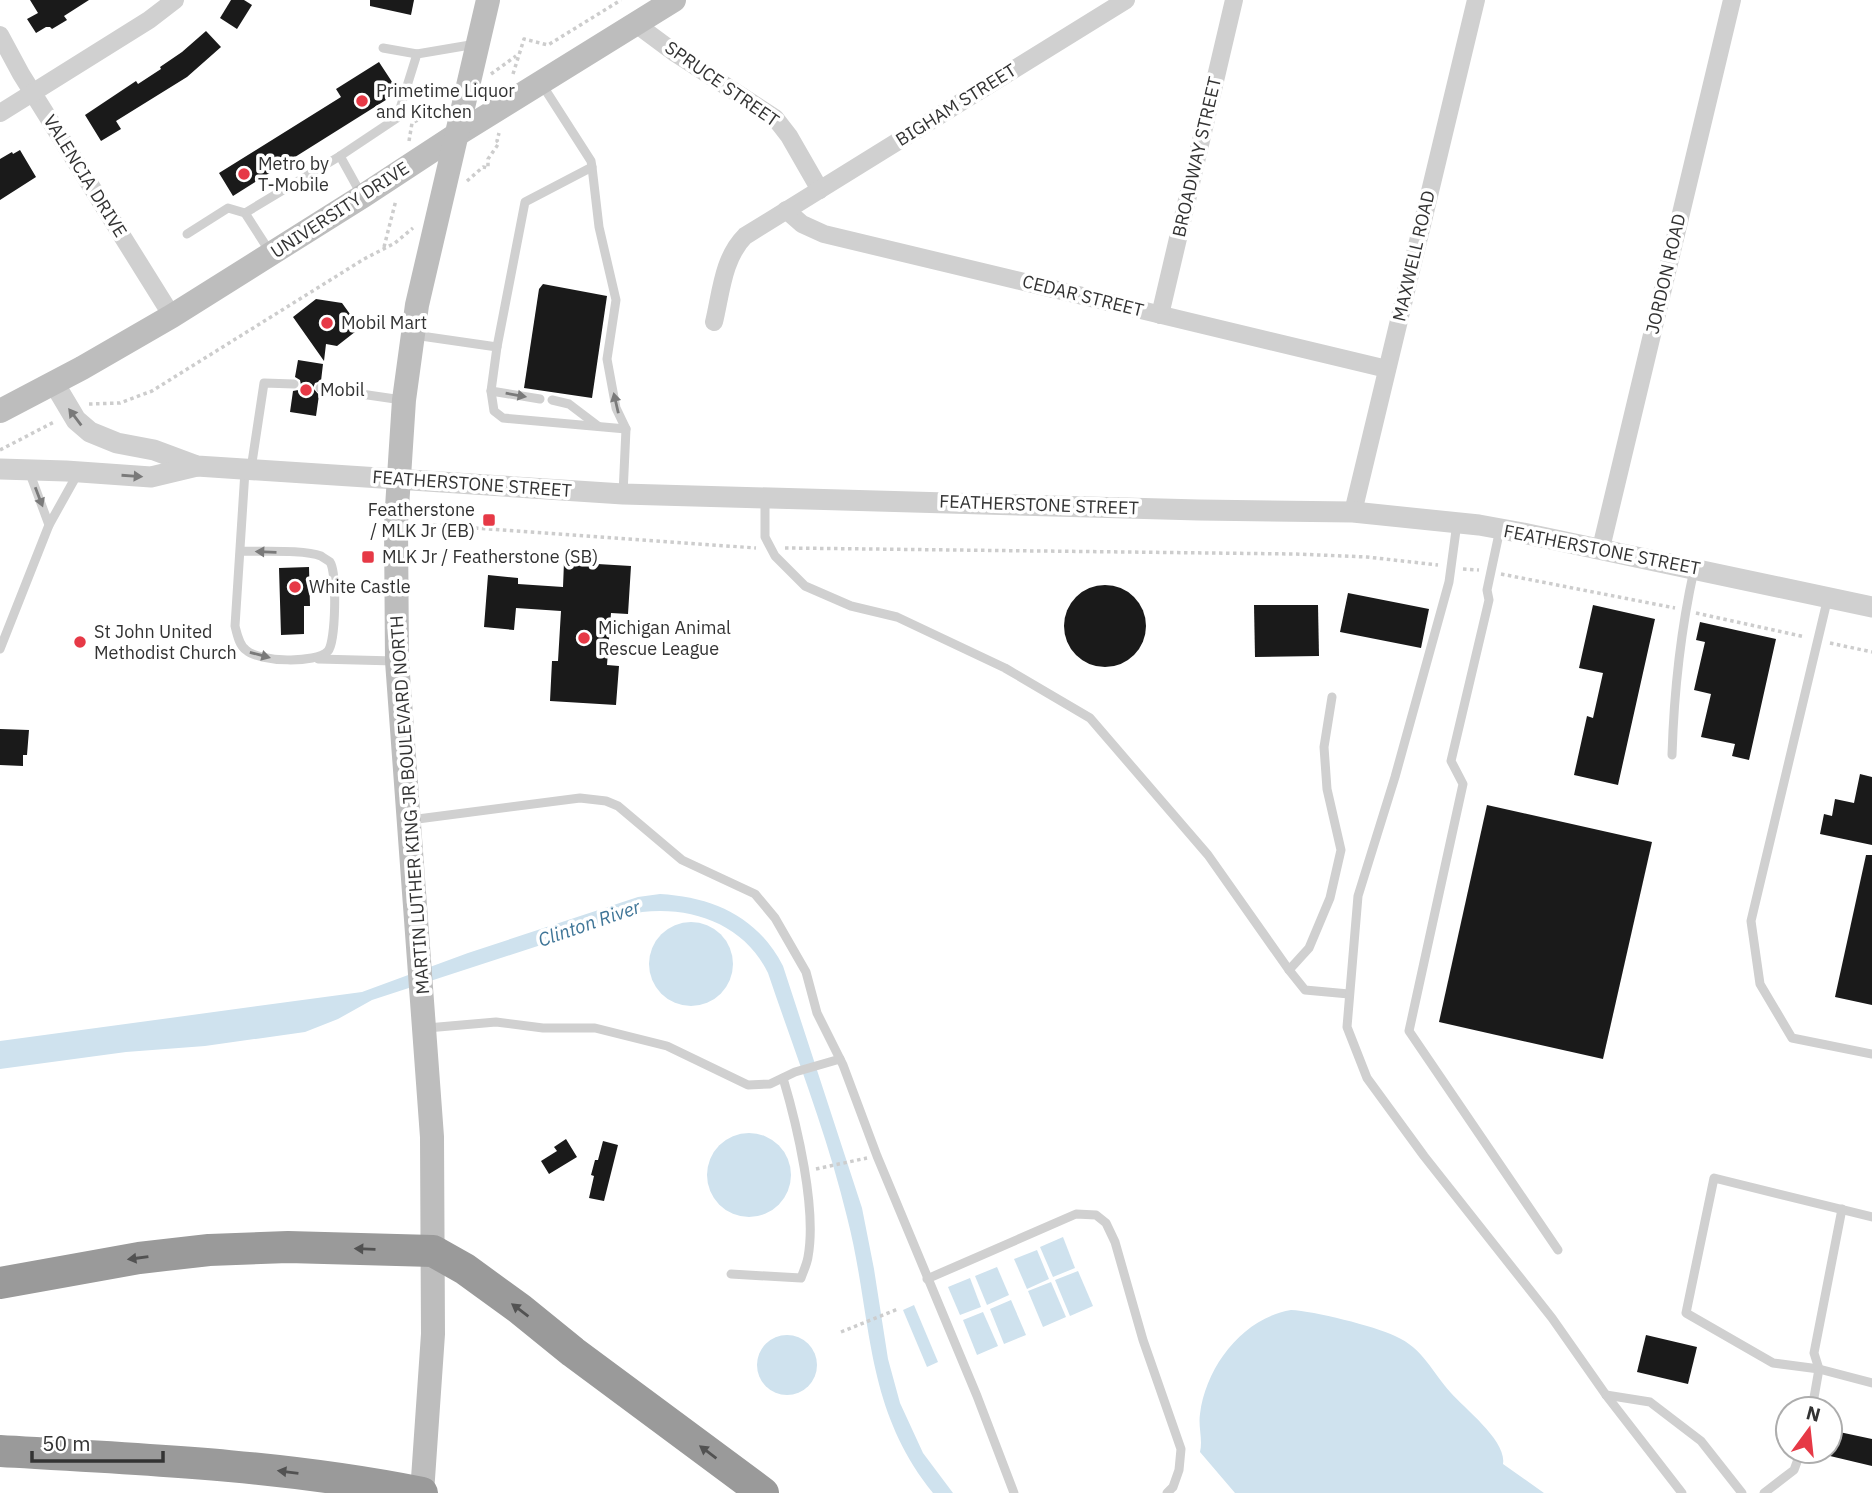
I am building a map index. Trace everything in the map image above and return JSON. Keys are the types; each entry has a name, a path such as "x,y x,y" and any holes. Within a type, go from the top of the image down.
{"highway":[{"path":"0,1283 139,1258 209,1250 288,1247 433,1251 457,1264 520,1309 573,1352 763,1493"},
{"path":"0,1451 284,1471 422,1493"}],"main road":[{"name":"MARTIN LUTHER KING JR BOULEVARD NORTH","path":"422,1493 432,1346 432,1137 397,661 395,561 398,480 412,335 424,272 488,0"},
{"name":"UNIVERSITY DRIVE","path":"0,411 172,316 674,0"}],"street":[{"path":"0,113 149,20 175,0"},
{"name":"BIGHAM STREET","path":"714,322 728,262 745,236 1126,0"},
{"name":"BROADWAY STREET","path":"1160,315 1234,0"},
{"name":"MAXWELL ROAD","path":"1353,512 1476,0"},
{"name":"JORDON ROAD","path":"1601,548 1732,0"},
{"name":"SPRUCE STREET","path":"636,24 675,53 775,118 789,135 820,190"},
{"name":"VALENCIA DRIVE","path":"0,35 33,93 172,316"},
{"name":"CEDAR STREET","path":"786,210 802,224 824,234 1387,369"},
{"name":"FEATHERSTONE STREET","path":"54,383 76,420 90,432 117,443 154,450 197,466"},
{"name":"FEATHERSTONE STREET","path":"0,469 151,477 197,466 622,494 1353,512 1500,529 1601,548 1872,607"}],"lane":[{"path":"383,48 417,54 477,44"},
{"path":"245,213 397,118 417,54"},
{"path":"541,82 593,167 599,227 616,300 607,359 616,408 626,429 622,494"},
{"path":"340,156 363,197"},
{"path":"593,167 525,202 491,391 494,411 503,418 626,429"},
{"path":"187,234 228,208 245,213 271,254"},
{"path":"412,335 497,347"},
{"path":"294,384 264,383 248,469 235,626 239,640 245,650 258,656 278,659 397,661"},
{"path":"320,388 404,400"},
{"path":"491,391 540,399"},
{"path":"552,400 569,404 599,427"},
{"path":"28,469 50,525"},
{"path":"0,649 50,525 79,472"},
{"path":"765,498 765,537 775,556 805,586 851,606 897,617 1005,668 1090,718 1208,855 1305,990 1349,993"},
{"path":"1457,523 1449,582 1395,777 1358,896 1346,1027 1367,1078 1424,1156 1552,1318 1606,1395 1682,1493"},
{"path":"1500,529 1487,590 1489,600 1451,761 1463,784 1409,1031 1558,1250"},
{"path":"241,551 310,554 323,556 330,562 333,572 333,643 327,652 316,659"},
{"path":"1672,755 1674,691 1683,625 1695,568"},
{"path":"1828,597 1751,920 1760,984 1792,1038 1872,1054"},
{"path":"1289,970 1309,948 1330,898 1340,850 1327,789 1324,747 1332,697"},
{"path":"410,820 580,798 618,806 682,860 755,894 775,918 806,972 817,1013 840,1059 1014,1493"},
{"path":"425,1024 496,1022 542,1028 595,1028 667,1046 748,1084 770,1084 795,1072 840,1059"},
{"path":"732,1274 801,1278 808,1258 809,1226 804,1170 783,1078"},
{"path":"1872,1217 1714,1178 1686,1313 1773,1363 1819,1369 1872,1383"},
{"path":"1814,1395 1819,1369 1814,1353 1842,1209"},
{"path":"928,1279 1076,1214 1096,1215 1106,1223 1115,1242 1143,1340 1181,1449 1179,1470 1173,1487 1167,1493"},
{"path":"1606,1395 1650,1402 1701,1441 1742,1493"},
{"path":"1764,1493 1794,1470 1796,1465"}],"path":[{"path":"518,54 524,39 548,45 621,0"},
{"path":"411,136 412,123 433,114"},
{"path":"483,167 488,167 488,159 499,144 497,141"},
{"path":"383,247 387,235"},
{"path":"88,404 120,403 152,391 383,247 395,243"},
{"path":"0,450 58,420"},
{"path":"444,513 449,526"},
{"path":"433,525 772,548 1296,554 1367,557 1438,565"},
{"path":"1462,569 1481,570"},
{"path":"1500,573 1676,608"},
{"path":"1695,613 1810,638"},
{"path":"1827,642 1872,652"},
{"path":"828,1168 867,1158"},
{"path":"841,1332 898,1309"}],"water":[{"name":"Clinton River","path":"660,894 698,900 732,913 761,934 783,966 862,1208 888,1359 900,1403 923,1453 953,1493 933,1493 910,1460 894,1427 874,1360 855,1254 839,1186 768,973 746,942 716,922 680,912 642,912 372,1000 338,1019 305,1032 0,1069 0,1041 362,992 468,953 638,897"},
{"path":"683,922 699,922 715,929 726,940 733,956 730,980 721,994 699,1006 683,1006 667,999 656,988 649,972 649,956 656,940 667,929"},
{"path":"749,1133 765,1136 779,1145 788,1159 791,1175 788,1191 779,1205 765,1214 749,1217 733,1214 719,1205 710,1191 707,1175 710,1159 719,1145 733,1136"},
{"path":"1063,1237 1075,1268 1053,1277 1040,1247"},
{"path":"1037,1250 1049,1279 1027,1289 1014,1259"},
{"path":"997,1267 1009,1295 987,1305 975,1276"},
{"path":"1078,1271 1093,1306 1070,1316 1055,1280"},
{"path":"970,1278 981,1307 960,1315 948,1287"},
{"path":"1051,1282 1066,1317 1043,1327 1028,1291"},
{"path":"1011,1300 1026,1335 1004,1344 990,1309"},
{"path":"914,1305 938,1362 927,1367 903,1310"},
{"path":"1291,1310 1359,1324 1405,1341 1420,1354 1451,1393 1492,1436 1499,1445 1503,1464 1544,1493 1235,1493 1200,1452 1200,1419 1204,1396 1219,1362 1243,1334 1257,1323"},
{"path":"983,1312 998,1346 977,1355 963,1320"},
{"path":"781,1335 793,1335 812,1348 817,1365 815,1377 804,1390 793,1395 781,1395 762,1382 757,1371 757,1359 770,1340"}],"building":[{"path":"30,0 89,0 64,16 67,20 52,29 46,27 36,33 27,19 38,13"},
{"path":"231,0 244,0 252,5 237,29 220,18"},
{"path":"370,0 414,0 411,15 370,6"},
{"path":"206,31 221,47 187,77 116,121 121,129 101,141 85,115 136,81 138,84 161,69 160,67"},
{"path":"379,62 397,93 233,196 219,173 341,97 336,89"},
{"path":"20,150 36,177 0,200 0,159"},
{"path":"543,284 607,296 592,398 524,388 539,289"},
{"path":"316,299 342,303 360,328 337,346 326,344 324,361 293,317"},
{"path":"298,360 323,364 321,381 315,383 313,388 319,395 316,416 290,412 293,391 298,390 301,385 300,380 295,377"},
{"name":"Michigan Animal Rescue League","path":"564,562 631,566 628,614 611,613 607,665 619,666 616,705 550,701 552,661 558,661 561,611 516,608 514,630 484,627 488,575 518,578 518,584 563,587"},
{"name":"White Castle","path":"309,567 310,606 304,606 304,634 281,635 279,568"},
{"path":"1105,585 1121,588 1134,597 1143,610 1146,626 1143,642 1134,655 1121,664 1105,667 1089,664 1076,655 1067,642 1064,626 1067,610 1076,597 1089,588"},
{"path":"1348,593 1429,609 1421,648 1340,632"},
{"path":"1254,605 1318,605 1319,656 1255,657"},
{"path":"1593,605 1655,619 1618,785 1574,775 1587,716 1593,718 1603,673 1579,668"},
{"path":"1700,622 1776,639 1749,760 1732,756 1735,744 1701,737 1711,694 1694,690 1705,642 1696,640"},
{"path":"0,729 29,730 27,755 23,755 23,766 0,765"},
{"path":"1860,774 1872,777 1872,845 1820,834 1824,814 1832,816 1835,799 1854,803"},
{"path":"1487,805 1652,842 1603,1059 1439,1022"},
{"path":"1866,855 1872,855 1872,1005 1835,997"},
{"path":"566,1139 577,1157 549,1174 541,1161 557,1151 554,1147"},
{"path":"603,1141 618,1145 604,1201 589,1198 594,1176 591,1175"},
{"path":"1646,1335 1697,1347 1688,1384 1637,1372"},
{"path":"1844,1433 1872,1439 1872,1466 1844,1459"}],"place":[{"name":"Primetime Liquor and Kitchen","path":"362,101"},
{"name":"Metro by T-Mobile","path":"244,174"},
{"name":"Mobil Mart","path":"327,323"},
{"name":"Mobil","path":"306,390"},
{"name":"Featherstone / MLK Jr (EB)","path":"489,520"},
{"name":"MLK Jr / Featherstone (SB)","path":"368,557"},
{"name":"White Castle","path":"295,587"},
{"name":"Michigan Animal Rescue League","path":"584,638"},
{"name":"St John United Methodist Church","path":"80,642"}]}
